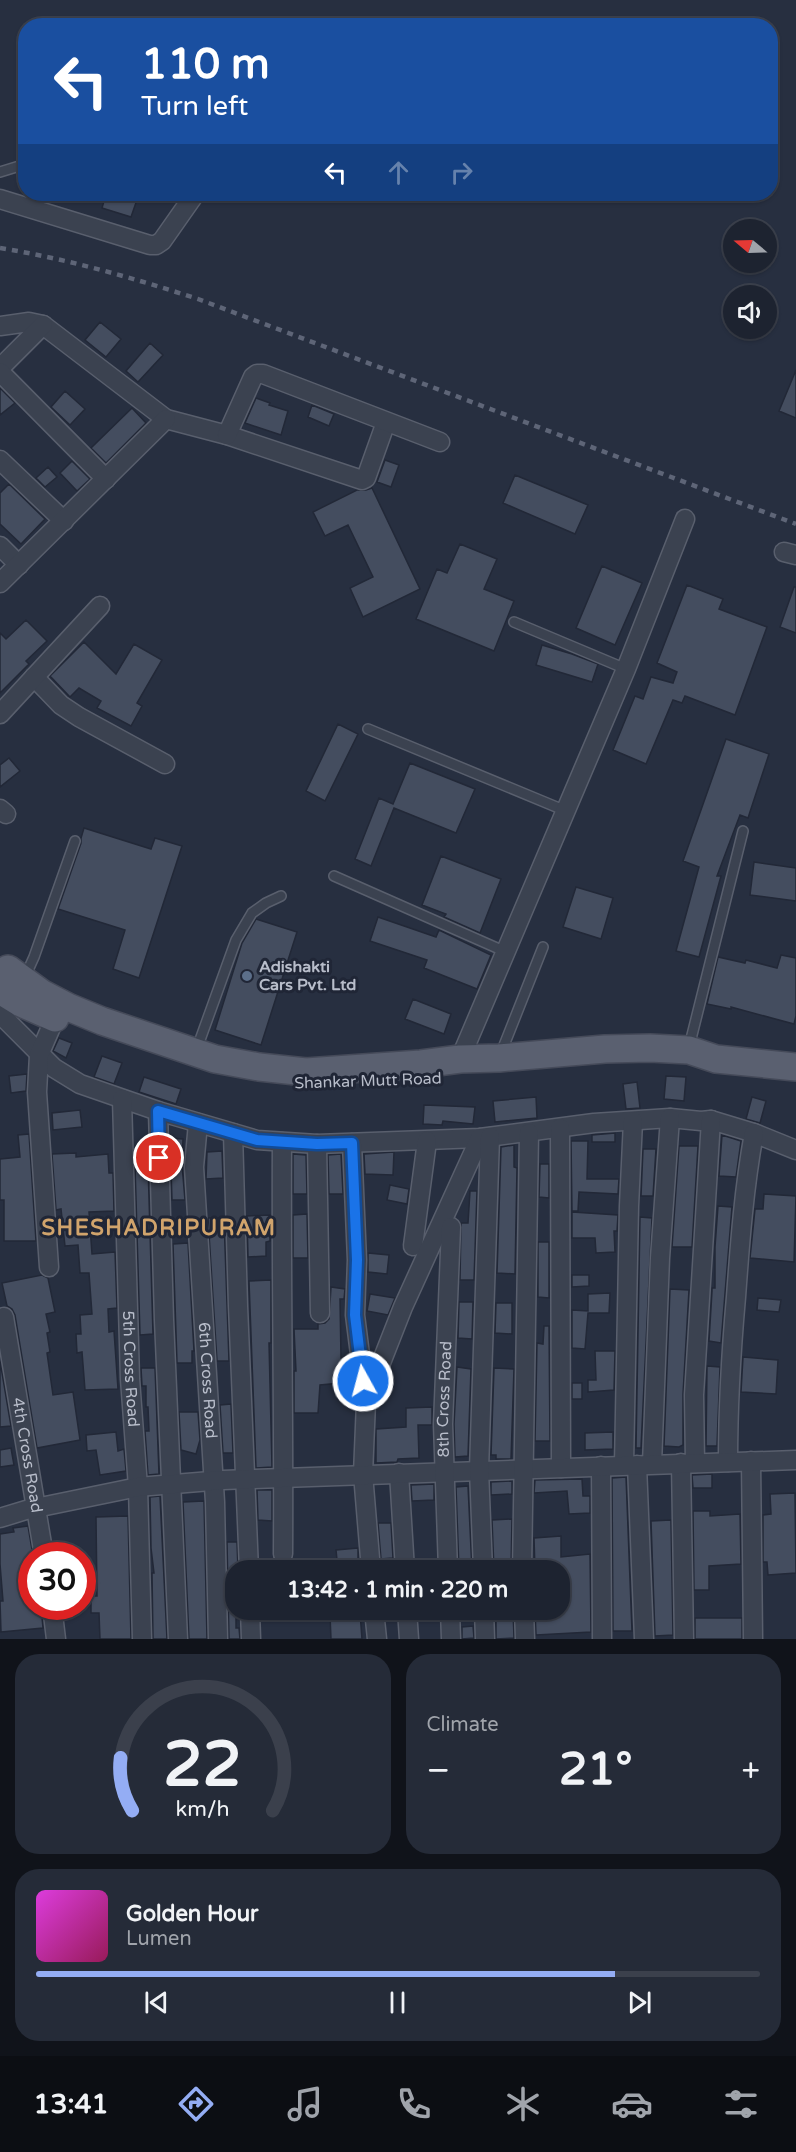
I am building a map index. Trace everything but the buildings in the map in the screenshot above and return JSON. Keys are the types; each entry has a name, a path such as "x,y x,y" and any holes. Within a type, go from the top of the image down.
{"main road":[{"name":"Shankar Mutt Road","path":"6,973 21,1003 129,1047 198,1069 348,1085 497,1076 605,1063 648,1060 686,1063 716,1059"},
{"name":"Shankar Mutt Road","path":"6,973 68,1007 258,1075 605,1049 650,1048 689,1050 716,1059 796,1067"}],"street":[{"path":"0,199 150,245 156,245 162,241 190,201"},
{"path":"0,327 29,322 43,325 166,419 227,435 364,480 386,422"},
{"path":"43,325 0,370 106,479"},
{"path":"227,435 253,377 263,374 440,442"},
{"path":"0,583 166,419"},
{"path":"0,460 64,521"},
{"path":"460,1059 626,669 685,519"},
{"path":"0,546 19,565"},
{"path":"0,714 100,606"},
{"path":"34,677 61,705 79,717 165,764"},
{"path":"0,1014 39,1055 54,1068 80,1084 158,1111 257,1140 317,1144 485,1138 633,1120 670,1118 711,1120 754,1133 796,1150"},
{"path":"49,1267 37,1103 39,1055 55,1018"},
{"name":"5th Cross Road","path":"122,1099 130,1379 138,1487 142,1639"},
{"path":"158,1111 164,1320 178,1639"},
{"path":"638,1465 660,1258 670,1118"},
{"path":"633,1120 629,1206 644,1639"},
{"path":"684,1639 688,1463 711,1120"},
{"name":"6th Cross Road","path":"198,1123 194,1167 214,1481 218,1639"},
{"path":"560,1128 561,1467"},
{"path":"522,1560 529,1132"},
{"path":"233,1133 249,1560"},
{"path":"728,1461 728,1402 737,1283 746,1180 754,1133"},
{"path":"366,1402 404,1307 485,1138"},
{"path":"483,1560 479,1470 485,1138"},
{"path":"413,1246 427,1141"},
{"path":"282,1142 283,1554"},
{"path":"352,1143 357,1260 355,1315 366,1402 363,1474 370,1560"},
{"path":"317,1144 320,1313"},
{"name":"8th Cross Road","path":"448,1560 443,1402 452,1227"},
{"name":"4th Cross Road","path":"4,1317 6,1365 38,1508 42,1542"},
{"path":"0,1518 138,1487 172,1484 363,1474 796,1460"},
{"path":"751,1461 753,1639"},
{"path":"601,1466 602,1639"},
{"path":"399,1473 404,1560"},
{"path":"53,1620 56,1639"},
{"path":"250,1620 251,1639"},
{"path":"375,1620 377,1639"},
{"path":"408,1620 409,1639"},
{"path":"450,1620 451,1639"},
{"path":"484,1620 485,1639"},
{"path":"524,1620 525,1639"}],"lane":[{"path":"0,172 18,166"},
{"path":"514,622 626,669"},
{"path":"368,729 566,811"},
{"path":"689,1050 743,831"},
{"path":"6,973 34,957 75,841"},
{"path":"333,876 506,952"},
{"path":"195,1053 236,940 252,913 281,896"},
{"path":"499,1058 543,947"}],"railway":[{"path":"0,248 100,270 198,299 796,524"}],"place":[{"name":"Adishakti Cars Pvt. Ltd","path":"247,976"}],"district":[{"name":"SHESHADRIPURAM","path":"159,1228"}],"route":[{"path":"159,1158 158,1111 257,1140 317,1144 352,1143 357,1260 355,1315 363,1381"}]}
